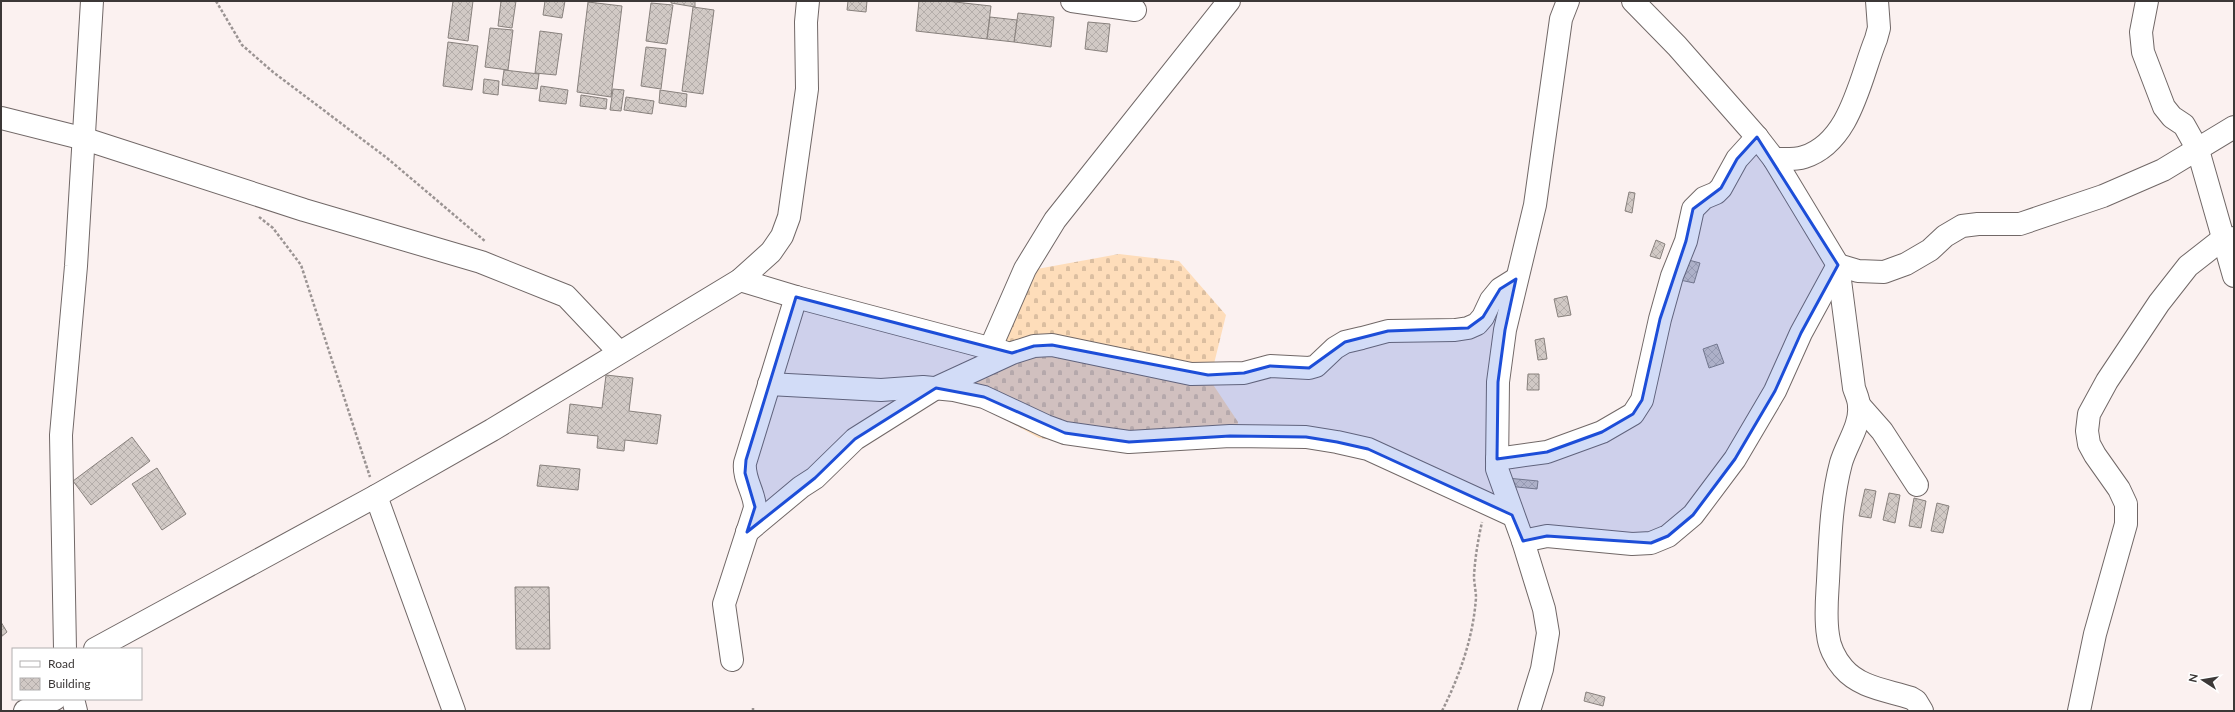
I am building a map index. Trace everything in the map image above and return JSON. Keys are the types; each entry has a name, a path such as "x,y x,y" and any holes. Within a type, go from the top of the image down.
{"street":[{"path":"66,648 61,435 76,266 85,139 92,1"},
{"path":"97,648 376,496 492,430 740,280 771,252 782,236 790,212 807,89 806,22 808,1"},
{"path":"1072,1 1135,10"},
{"path":"990,349 1025,269 1055,220 1229,1"},
{"path":"1529,711 1542,669 1548,633 1544,609 1523,541 1496,469 1498,382 1505,330 1516,279 1536,205 1561,20 1568,1"},
{"path":"1633,1 1677,46 1757,137 1774,159 1838,265 1854,388 1859,405 1857,421 1841,464 1834,499 1829,548 1826,614 1828,636 1833,652 1842,667 1853,677 1868,685 1911,698 1916,701 1922,711"},
{"path":"1774,159 1796,159 1813,153 1831,140 1844,122 1876,39 1879,28 1877,1"},
{"path":"2147,1 2141,32 2143,52 2164,107 2172,117 2184,125 2198,150 2230,239 2234,276"},
{"path":"1,118 85,139 304,210 481,262 566,296 619,352"},
{"path":"1838,265 1858,271 1884,272 1906,264 1930,250 1945,236 1962,226 1978,224 2020,224 2128,186 2163,170 2234,127"},
{"path":"1497,459 1547,452 1602,432 1619,424 1633,414 1642,400 1660,319 1672,276 1686,241 1693,209 1704,198 1716,193 1721,188 1737,159 1757,137"},
{"path":"2079,711 2095,634 2126,524 2126,504 2089,444 2087,431 2090,414 2107,381 2159,303 2183,272 2220,242 2230,239"},
{"path":"1523,541 1547,536 1632,544 1651,543 1668,536 1693,515 1735,459 1771,398 1804,327 1838,265"},
{"path":"747,532 801,487 815,478 855,439 936,388 1012,353 1034,346 1052,345 1191,374 1208,376 1244,374 1270,366 1309,368 1316,366 1335,348 1345,342 1388,331 1455,330 1468,328 1477,324 1483,317 1491,300 1500,289 1516,279"},
{"path":"740,280 796,297 990,349 1012,353"},
{"path":"732,660 724,604 754,511 755,503 745,473 745,463 796,297"},
{"path":"769,384 881,390 936,388 984,397 1046,426 1065,433 1129,442 1230,436 1306,437 1337,442 1368,449 1512,515"},
{"path":"1859,405 1882,431 1917,485"},
{"path":"376,496 454,711"},
{"path":"25,711 52,700"},
{"path":"73,700 76,711"}],"path":[{"path":"216,1 242,45 268,68 386,158 491,246"},
{"path":"256,215 274,228 301,265 376,496"},
{"path":"1442,711 1465,660 1476,596 1476,557 1487,504"}],"highlighted area":[{"path":"1757,137 1838,265 1801,333 1775,391 1735,459 1693,515 1668,536 1651,543 1547,536 1523,541 1512,515 1368,449 1337,442 1306,437 1230,436 1129,442 1065,433 984,397 936,388 855,439 815,478 747,532 755,507 745,473 746,460 796,297 1012,353 1034,346 1052,345 1208,375 1244,373 1270,366 1309,368 1345,342 1388,331 1468,328 1483,317 1500,289 1516,279 1505,330 1498,382 1497,459 1547,452 1602,432 1633,414 1642,400 1660,319 1686,241 1693,209 1721,188 1737,159"}],"green space":[{"path":"1119,254 1179,261 1226,315 1210,380 1238,422 1237,428 1145,450 1039,438 979,405 974,388 976,348 998,327 1026,271"}],"building":[{"path":"453,1 473,1 468,41 448,38"},
{"path":"501,1 516,1 512,28 498,26"},
{"path":"545,1 565,1 562,18 543,15"},
{"path":"671,1 695,1 695,7 671,3"},
{"path":"848,1 867,1 866,12 847,10"},
{"path":"919,1 946,1 991,6 987,39 916,31"},
{"path":"588,2 622,6 611,97 577,92"},
{"path":"651,3 673,5 667,44 646,41"},
{"path":"693,7 714,10 703,94 682,91"},
{"path":"1018,13 1054,17 1051,47 1014,42"},
{"path":"990,17 1017,20 1014,42 987,39"},
{"path":"1088,22 1110,24 1107,52 1085,49"},
{"path":"490,28 513,30 508,70 485,67"},
{"path":"540,31 562,34 556,75 535,73"},
{"path":"448,42 478,46 472,90 443,86"},
{"path":"646,47 666,49 661,89 641,86"},
{"path":"504,70 539,74 537,89 502,85"},
{"path":"484,79 499,81 498,95 483,93"},
{"path":"541,86 568,90 566,104 539,101"},
{"path":"613,89 624,90 621,111 610,110"},
{"path":"660,90 687,94 686,107 659,103"},
{"path":"581,95 607,99 606,109 580,106"},
{"path":"626,97 654,101 652,114 624,110"},
{"path":"1629,192 1635,193 1632,213 1625,211"},
{"path":"1656,240 1665,244 1660,259 1650,256"},
{"path":"1685,259 1700,263 1694,283 1680,280"},
{"path":"1567,296 1571,315 1558,317 1554,299"},
{"path":"1544,338 1547,359 1538,360 1535,340"},
{"path":"1717,344 1724,363 1709,368 1703,349"},
{"path":"1528,374 1539,374 1539,390 1527,390"},
{"path":"606,375 633,378 629,411 661,415 657,444 625,440 624,451 597,448 598,436 567,433 570,404 602,408"},
{"path":"132,437 150,461 91,505 73,481"},
{"path":"540,465 580,469 578,490 537,486"},
{"path":"157,468 186,514 162,530 132,484"},
{"path":"1507,478 1538,481 1537,489 1507,486"},
{"path":"1865,489 1876,491 1871,518 1859,516"},
{"path":"1889,493 1900,495 1895,523 1883,520"},
{"path":"1914,498 1926,501 1921,528 1909,526"},
{"path":"1937,503 1949,506 1943,533 1931,531"},
{"path":"515,587 549,587 550,649 516,649"},
{"path":"1,622 7,632 1,637"},
{"path":"1586,692 1605,697 1603,706 1584,701"}]}
